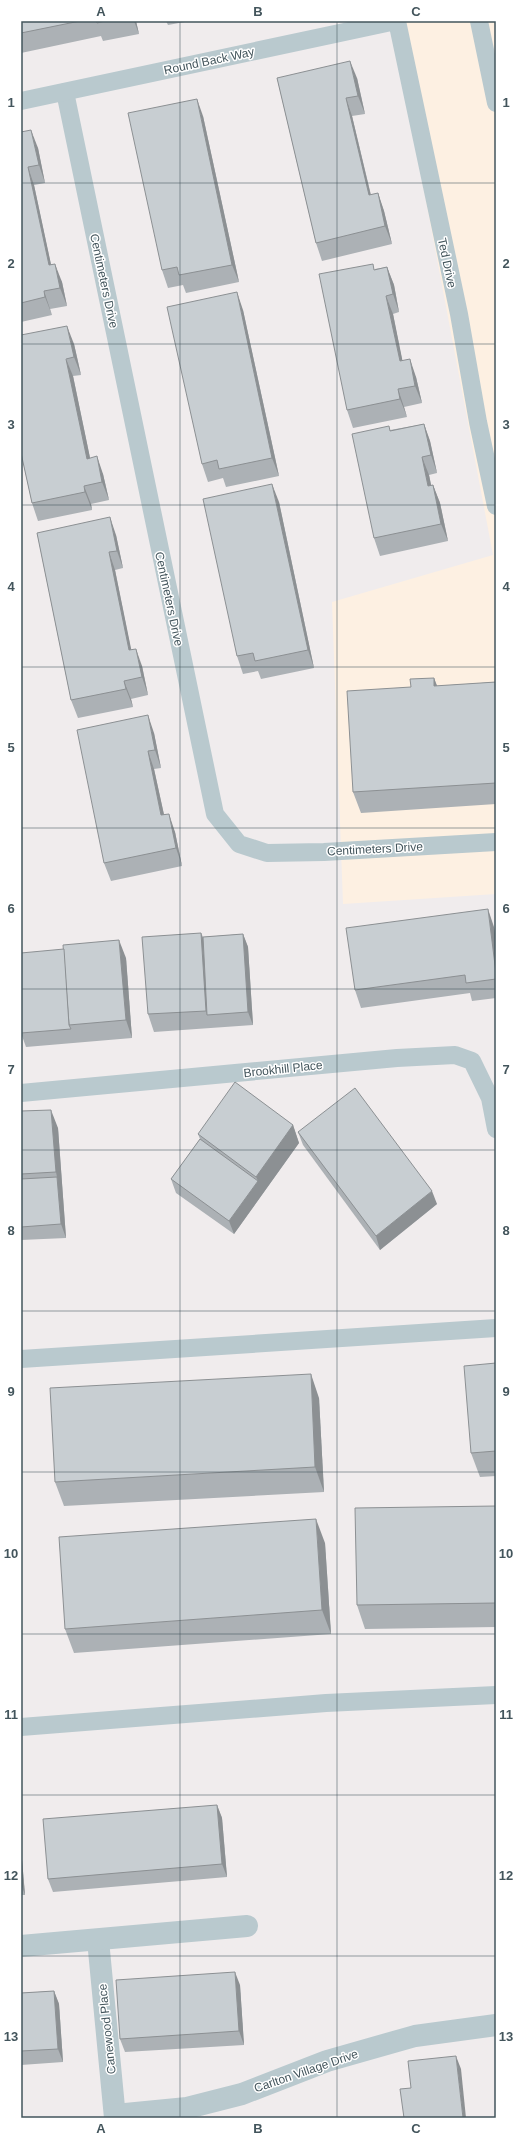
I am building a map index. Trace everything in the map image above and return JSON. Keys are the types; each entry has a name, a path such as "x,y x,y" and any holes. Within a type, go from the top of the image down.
{"street":[{"path":"21,1946 247,1926"},
{"name":"Canewood Place","path":"98,1940 115,2116"},
{"name":"Carlton Village Drive","path":"115,2116 188,2108 242,2094 326,2061 415,2036 496,2025"}],"lane":[{"name":"Round Back Way","path":"21,101 397,21"},
{"name":"Ted Drive","path":"397,21 496,506"},
{"path":"479,21 496,103"},
{"name":"Centimeters Drive","path":"65,92 215,814 239,844 268,853 324,852 496,842"},
{"name":"Brookhill Place","path":"21,1093 397,1058 455,1056 472,1061 490,1098 496,1129"},
{"path":"21,1359 496,1328"},
{"path":"21,1727 326,1703 496,1695"}],"shaded area":[{"path":"392,21 496,21 496,894 343,904 332,602 493,555"}],"building":[{"path":"21,21 80,21 21,33"},
{"path":"350,61 358,96 346,98 369,195 378,193 385,226 316,243 277,78"},
{"path":"197,99 232,265 179,275 177,267 162,270 128,113"},
{"path":"31,130 39,165 28,167 49,265 55,264 60,288 44,291 45,297 21,303 21,132"},
{"path":"373,264 374,270 387,267 393,294 386,296 400,361 410,359 415,386 398,389 400,399 347,410 319,274"},
{"path":"237,292 272,458 219,469 217,460 202,464 167,307"},
{"path":"67,326 74,357 66,359 87,459 97,456 102,482 84,486 85,492 32,503 21,453 21,335"},
{"path":"424,424 431,455 422,457 428,486 433,485 441,524 374,538 352,434 389,426 390,431"},
{"path":"272,484 308,650 255,661 253,653 237,656 203,499"},
{"path":"110,517 117,551 109,552 129,650 136,649 142,677 124,681 126,689 71,700 37,533"},
{"path":"434,678 434,686 496,682 496,783 353,792 347,691 411,687 410,679"},
{"path":"148,715 155,750 148,751 161,815 169,814 176,848 104,863 77,730"},
{"path":"488,909 496,979 466,983 465,975 355,990 346,928"},
{"path":"201,933 206,1011 148,1014 142,937"},
{"path":"243,934 248,1012 207,1015 203,937"},
{"path":"119,940 126,1020 69,1025 63,945"},
{"path":"64,949 69,1025 71,1029 21,1033 21,953"},
{"path":"235,1082 293,1125 256,1177 198,1134"},
{"path":"355,1088 432,1191 376,1236 298,1132"},
{"path":"51,1110 56,1172 21,1174 21,1111"},
{"path":"200,1139 258,1181 229,1221 171,1179"},
{"path":"57,1177 61,1224 21,1227 21,1179"},
{"path":"496,1363 496,1451 471,1453 464,1366"},
{"path":"311,1374 315,1467 55,1482 50,1388"},
{"path":"496,1506 496,1603 357,1605 355,1508"},
{"path":"316,1519 322,1610 65,1629 59,1537"},
{"path":"217,1805 222,1864 48,1879 43,1819"},
{"path":"235,1972 239,2031 120,2039 116,1980"},
{"path":"54,1991 58,2049 21,2051 21,1993"},
{"path":"456,2056 463,2118 404,2118 400,2089 411,2088 408,2061"}]}
